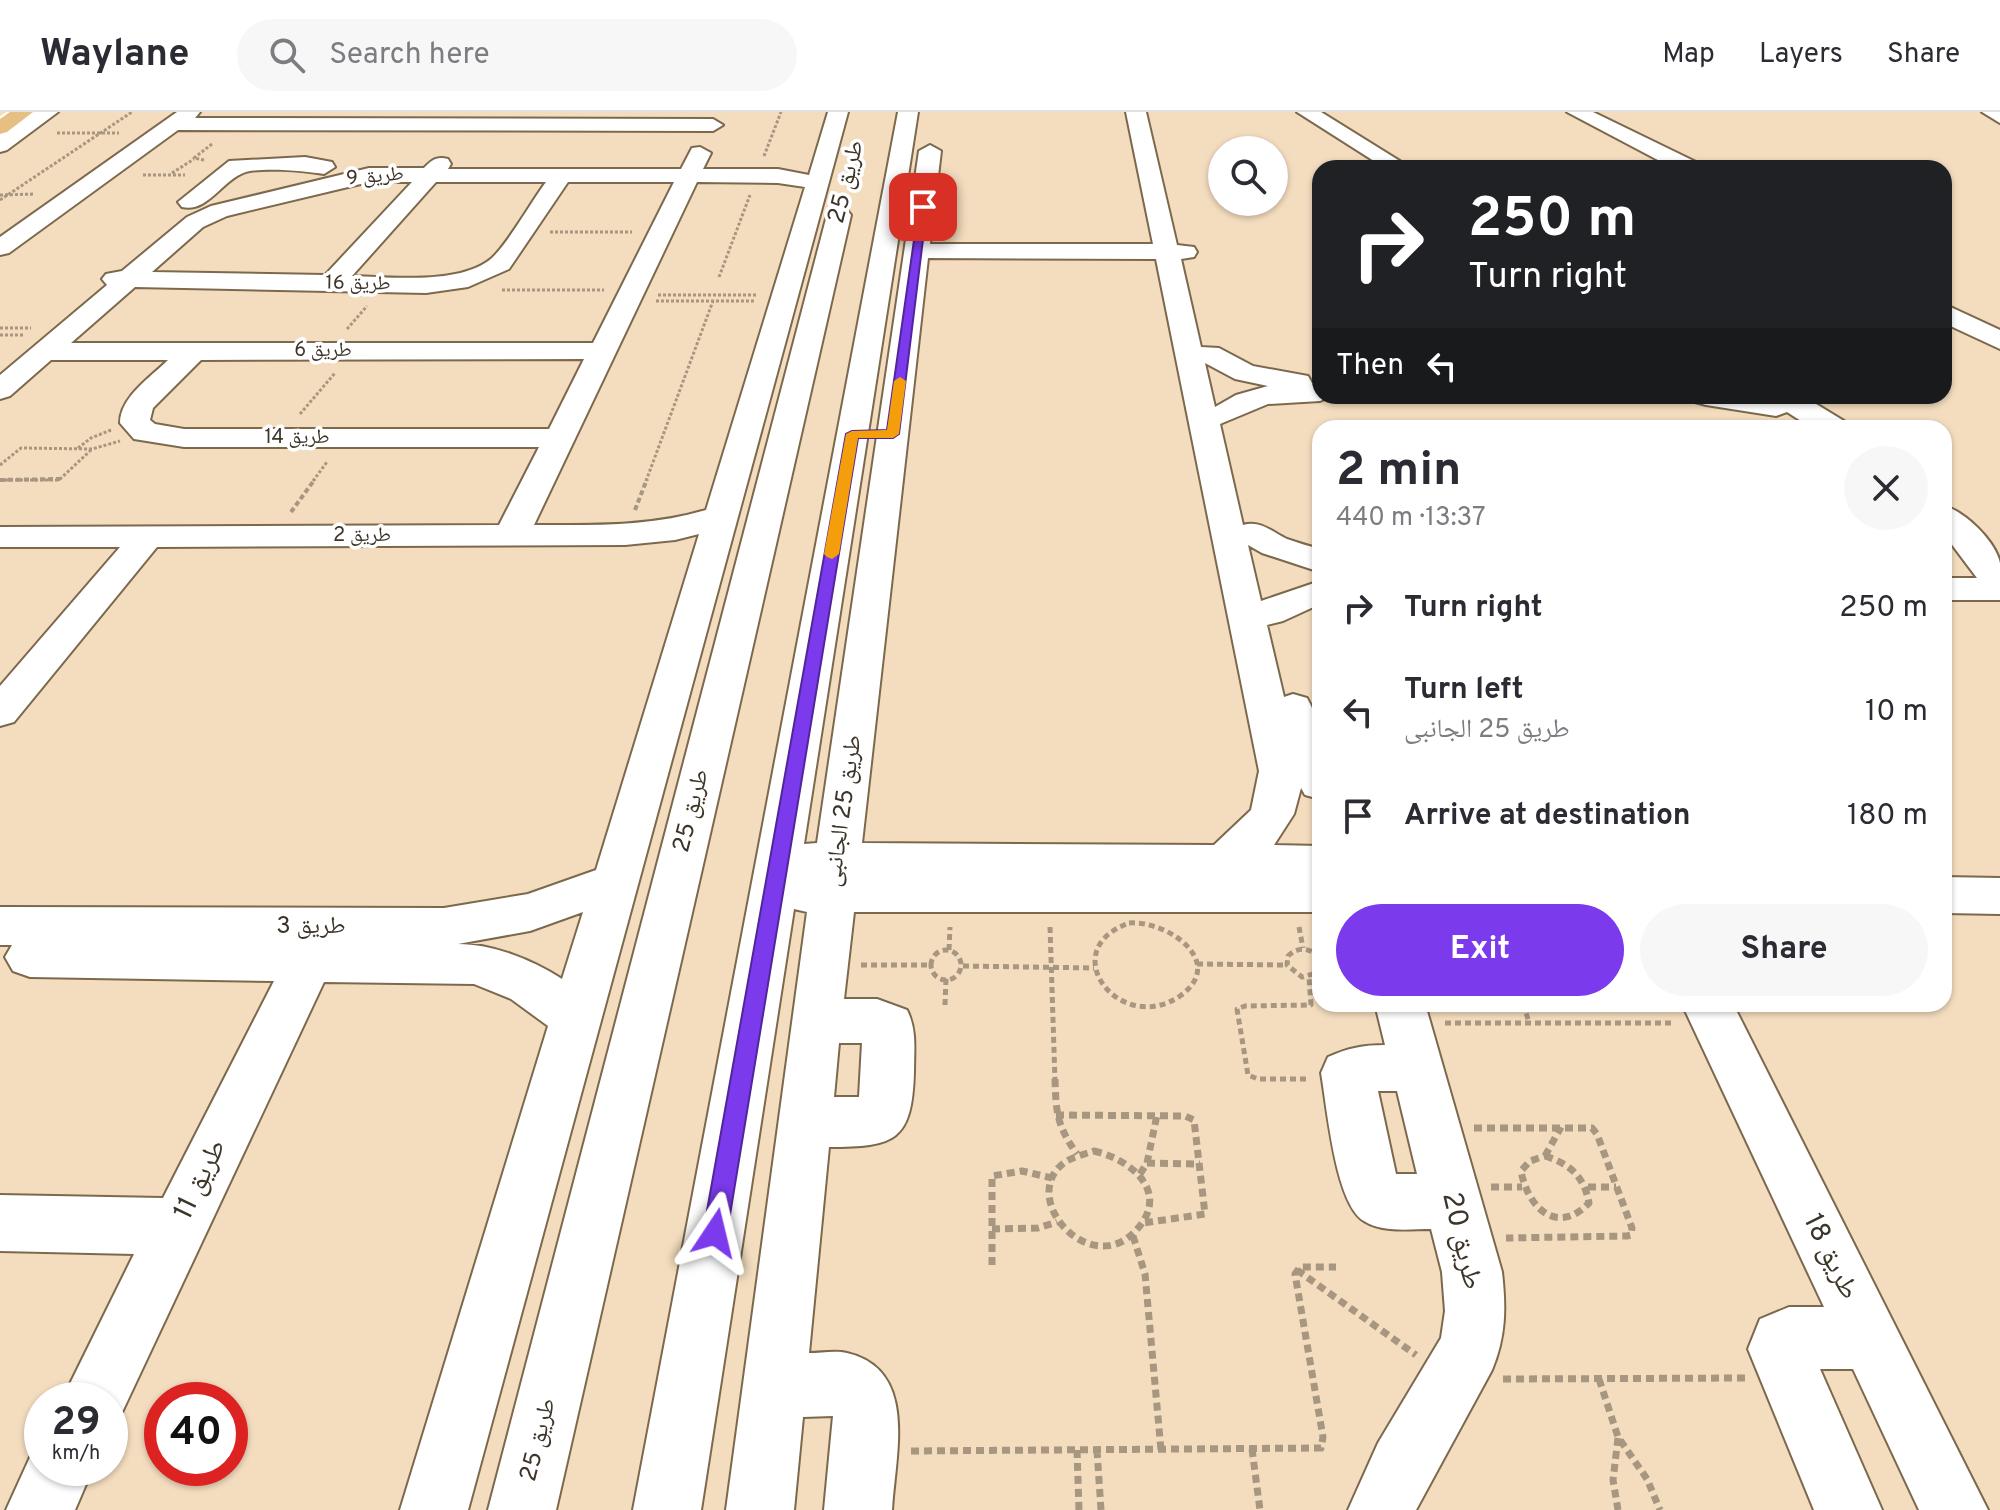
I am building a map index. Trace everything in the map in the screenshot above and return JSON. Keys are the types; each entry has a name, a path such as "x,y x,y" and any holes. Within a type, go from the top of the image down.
{"street":[{"path":"0,146 14,124 48,112"},
{"path":"434,1510 673,684 682,570 722,516 838,112"},
{"name":"طريق 25","path":"667,1510 776,877 834,434 864,112"},
{"name":"طريق 25","path":"522,1510 723,684 834,434 910,184 908,112"},
{"name":"طريق 25 الجانبى","path":"760,1510 835,877 834,434 917,251 910,184 932,112"},
{"path":"1136,112 1154,158 1200,346 1213,417 1240,515 1258,613 1280,771 1280,796 1270,820 1224,862"},
{"path":"1152,112 1154,158"},
{"path":"1307,112 1337,121 1393,160"},
{"path":"1992,112 2000,117"},
{"path":"1568,116 1643,160"},
{"path":"1568,116 1671,160"},
{"path":"0,248 175,123 298,118 716,119 512,534"},
{"path":"183,204 227,179 242,165 330,166 266,186 227,179"},
{"name":"طريق 9","path":"0,390 42,339 104,278 175,219 266,186 362,167 822,172"},
{"path":"332,283 436,169"},
{"name":"طريق 9","path":"0,365 131,279 195,222 219,211 343,179 436,169 562,175 691,172"},
{"path":"227,179 238,181 252,175 298,174"},
{"name":"طريق 16","path":"104,278 426,285 468,279 500,264 562,175"},
{"path":"917,251 1176,252"},
{"path":"1952,297 2000,321"},
{"path":"1952,316 2000,341"},
{"name":"طريق 6","path":"42,339 194,351 601,351"},
{"path":"1200,346 1245,373 1270,379 1312,382"},
{"path":"140,427 135,413 141,403 194,351"},
{"path":"1213,417 1254,398 1275,393 1312,392"},
{"path":"1777,404 1798,420"},
{"path":"1781,404 1816,420"},
{"name":"طريق 14","path":"140,427 172,437 559,438"},
{"path":"1952,502 2000,530"},
{"path":"1240,515 1274,546 1312,558"},
{"name":"طريق 2","path":"0,556 274,536 625,535 675,530 722,516"},
{"path":"1952,523 1965,534 1996,576"},
{"name":"طريق 2","path":"0,537 139,546 618,553 682,570"},
{"path":"0,712 139,546"},
{"path":"1952,571 1996,576"},
{"path":"1952,587 1996,576"},
{"path":"1258,613 1312,595"},
{"path":"1258,613 1302,747 1312,768"},
{"path":"673,684 723,684"},
{"path":"776,877 1224,862 1312,863"},
{"path":"1952,866 2000,866"},
{"path":"835,877 1049,894 1312,894"},
{"name":"طريق 3","path":"0,926 444,927 530,912 615,882"},
{"path":"1952,895 2000,896"},
{"name":"طريق 3","path":"0,957 474,964 514,975 548,993 575,1019"},
{"name":"طريق 11","path":"103,1382 309,961"},
{"name":"طريق 18","path":"1711,1013 1954,1510"},
{"path":"805,1122 869,1122 877,1120 886,1106 889,1026 877,1021 816,1021"},
{"path":"1407,1032 1347,1073 1374,1194 1382,1201 1458,1220"},
{"name":"طريق 20","path":"1382,1510 1401,1466 1470,1348 1476,1311 1472,1272 1407,1032"},
{"path":"0,1223 178,1227"},
{"path":"1848,1510 1779,1349 1782,1341 1870,1338"},
{"path":"775,1386 845,1384 855,1387 863,1395 866,1406 860,1481"},
{"path":"40,1510 51,1486"}],"path":[{"path":"0,200 132,112"},
{"path":"719,277 781,112"},
{"path":"14,124 100,133 175,123"},
{"path":"172,173 194,159"},
{"path":"104,174 172,173 227,179"},
{"path":"104,174 227,179"},
{"path":"521,232 661,232"},
{"path":"468,279 488,289 786,298"},
{"path":"280,438 385,284"},
{"path":"629,295 713,301 786,298"},
{"path":"625,535 713,301"},
{"path":"0,328 42,339"},
{"path":"0,335 42,339"},
{"path":"77,449 91,438 140,427"},
{"path":"0,480 63,478 92,449 140,427"},
{"path":"274,536 344,438"},
{"path":"1,463 21,448 92,449"},
{"path":"1049,894 1056,1115 1061,1132 1077,1154"},
{"path":"1150,923 1173,930 1189,945 1197,964 1195,982 1183,997 1164,1006 1141,1007 1119,1000 1102,986 1094,968 1096,949 1107,933 1127,924 1150,923"},
{"path":"1287,965 1288,956 1294,950 1303,948 1312,953"},
{"path":"949,950 962,959 963,966 954,977 946,979 937,977 929,965 931,957 949,950"},
{"path":"824,964 929,965"},
{"path":"1197,964 1287,965 1300,977 1312,976"},
{"path":"963,966 1094,968"},
{"path":"1309,978 1312,994"},
{"path":"945,1005 946,979"},
{"path":"1312,1002 1311,1005 1245,1006 1237,1009 1248,1075 1258,1079 1347,1080"},
{"path":"1526,1012 1529,1023"},
{"path":"1407,1032 1711,1013"},
{"path":"1056,1115 1191,1116 1194,1120 1205,1214 1195,1218 1155,1218 1143,1223"},
{"path":"1140,1174 1147,1163 1157,1115"},
{"path":"1545,1156 1561,1127"},
{"path":"1433,1128 1587,1127 1595,1131 1632,1228 1631,1235 1458,1220"},
{"path":"1094,1151 1112,1153 1128,1161 1140,1174 1148,1189 1149,1207 1143,1223 1133,1236 1114,1245 1092,1246 1071,1238 1057,1222 1048,1193 1052,1178 1062,1164 1077,1154 1094,1151"},
{"path":"1545,1156 1563,1161 1578,1171 1588,1187 1589,1203 1581,1215 1566,1219 1548,1215 1531,1203 1522,1187 1521,1171 1530,1161 1545,1156"},
{"path":"1147,1163 1200,1164"},
{"path":"992,1265 991,1180 995,1173 1036,1173 1052,1178"},
{"path":"1588,1187 1616,1187"},
{"path":"992,1229 1038,1228 1057,1222"},
{"path":"1133,1236 1145,1274 1161,1450"},
{"path":"1297,1270 1336,1267"},
{"path":"1297,1270 1450,1379 1791,1378"},
{"path":"860,1481 1077,1450 1315,1449 1324,1443 1297,1270"},
{"path":"1599,1379 1618,1437 1641,1467 1660,1510"},
{"path":"1618,1437 1613,1480 1618,1510"},
{"path":"1252,1449 1260,1510"},
{"path":"1077,1450 1079,1510"},
{"path":"1097,1450 1101,1510"}],"slow traffic":[{"path":"832,554 852,434 893,434 900,381"}],"route":[{"path":"715,1233 852,434 893,434 923,207"}]}
